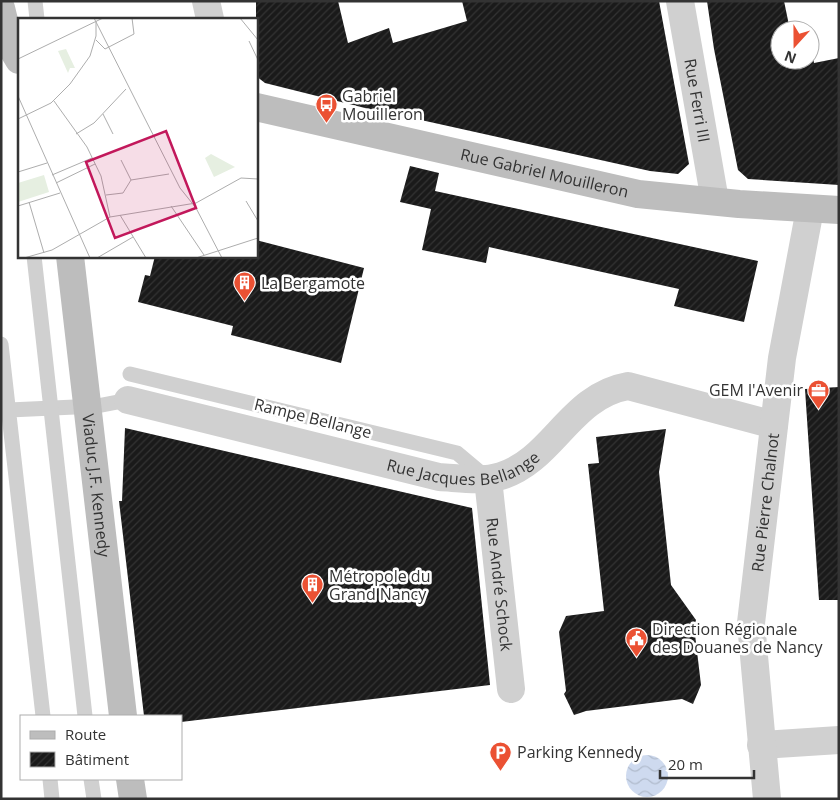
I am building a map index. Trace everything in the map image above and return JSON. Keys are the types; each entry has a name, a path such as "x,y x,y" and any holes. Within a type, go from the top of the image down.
{"street":[{"path":"206,1 210,18"},
{"name":"Rue Ferri III","path":"680,1 716,201"},
{"path":"1,8 12,49"},
{"name":"Rue Gabriel Mouilleron","path":"258,107 638,194 839,210"},
{"name":"Rue Pierre Chalnot","path":"767,799 751,623 782,358 810,209"},
{"name":"Viaduc J.F. Kennedy","path":"70,258 123,715"},
{"name":"Rue Jacques Bellange","path":"129,387 439,477 488,479 514,470 532,458 594,398 612,389 628,386 774,425"},
{"name":"Rue André Schock","path":"488,479 511,689"},
{"path":"762,744 839,740"},
{"path":"130,780 133,799"}],"lane":[{"path":"35,1 37,18"},
{"path":"34,258 84,715"},
{"path":"1,344 43,715"},
{"path":"9,410 97,406 129,387"},
{"path":"50,780 52,799"},
{"path":"91,780 94,799"}],"water":[{"path":"651,755 659,758 665,764 668,776 665,788 659,794 643,797 635,794 629,788 626,772 629,764 635,758"}],"building":[{"path":"256,1 338,1 348,43 389,28 393,43 467,21 462,1 659,1 689,164 678,174 650,171 412,118 413,120 265,83 258,78 258,18 256,18"},
{"path":"707,1 784,1 788,20 770,20 770,70 820,70 820,62 839,58 839,185 748,179 738,170 714,49"},
{"path":"410,166 439,173 435,191 758,261 744,322 674,306 679,289 489,247 486,263 422,250 431,209 400,202"},
{"name":"La Bergamote","path":"258,241 364,268 341,363 231,335 233,326 138,302 145,275 150,276 154,258 258,258"},
{"path":"839,387 839,600 819,600 805,389"},
{"name":"Métropole du Grand Nancy","path":"125,428 472,508 490,685 182,722 182,715 144,715 119,501 122,501"},
{"path":"666,429 659,472 671,585 696,620 694,626 701,685 693,704 682,699 586,711 574,715 564,694 566,691 559,632 566,616 604,611 588,464 599,463 596,437"}],"place":[{"name":"Gabriel Mouilleron","path":"326,124"},
{"name":"La Bergamote","path":"245,302"},
{"name":"GEM l'Avenir","path":"819,409"},
{"name":"Métropole du Grand Nancy","path":"313,604"},
{"name":"Direction Régionale des Douanes de Nancy","path":"636,657"},
{"name":"Parking Kennedy","path":"501,771"}]}
